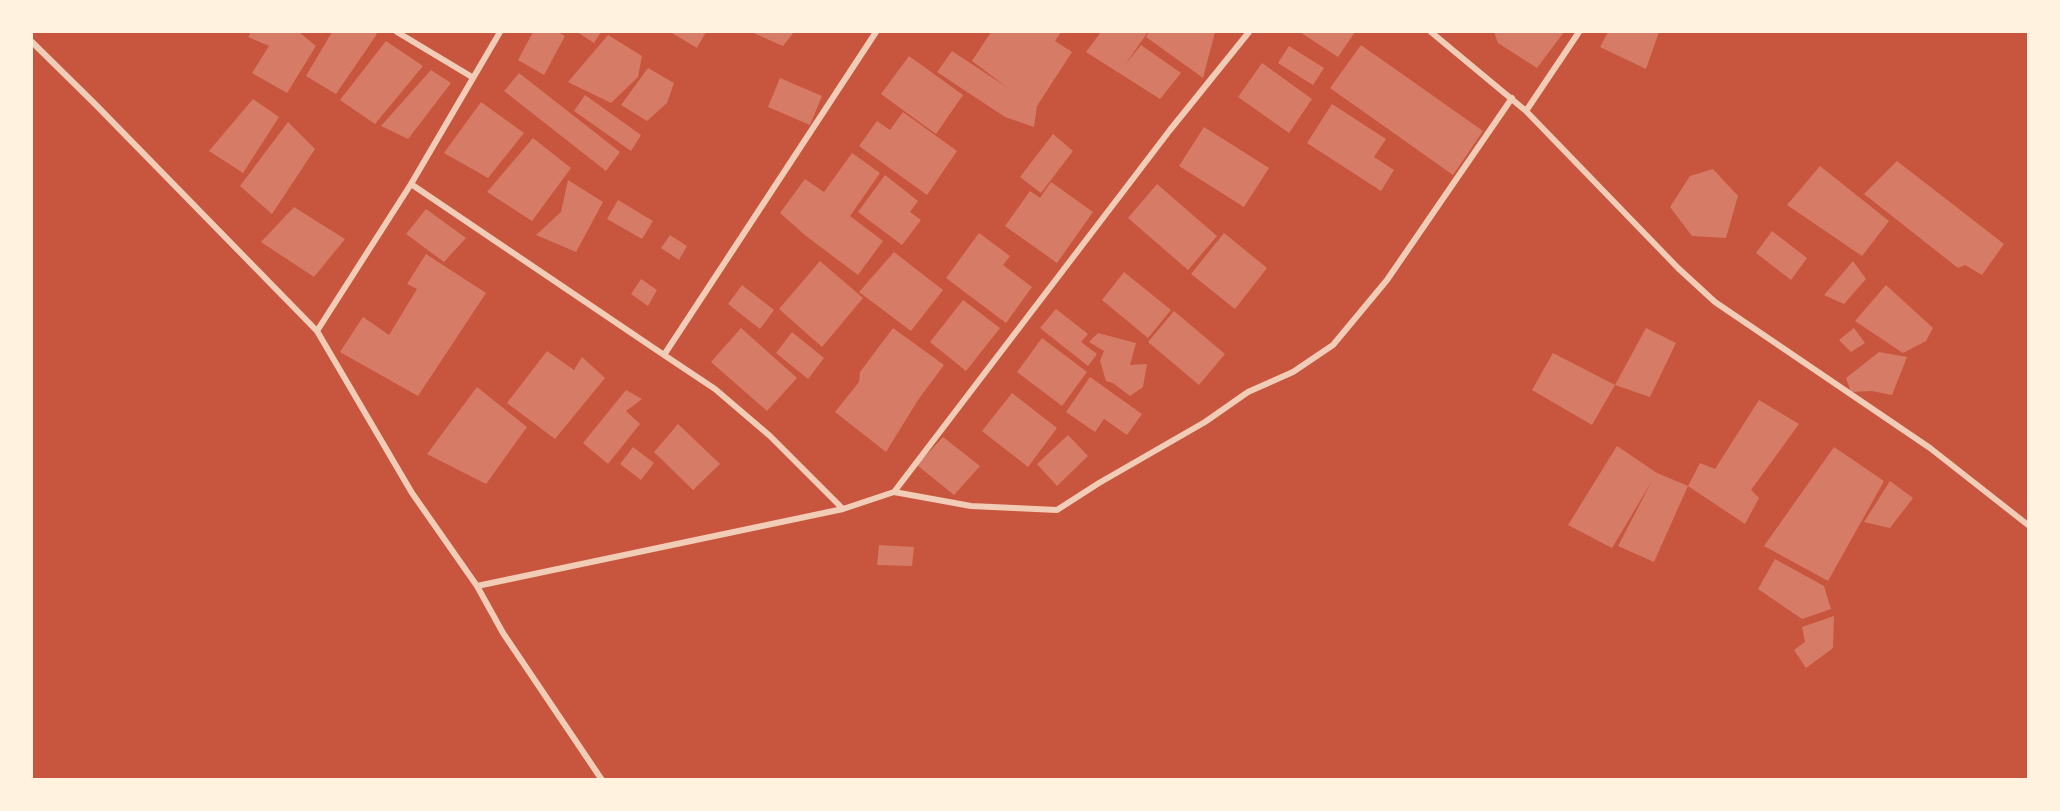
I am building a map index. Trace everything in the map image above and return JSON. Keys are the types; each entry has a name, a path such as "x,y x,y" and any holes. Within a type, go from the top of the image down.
{"street":[{"path":"397,32 472,78"},
{"path":"317,331 411,184 500,32"},
{"path":"664,355 876,32"},
{"path":"894,492 1170,130 1249,32"},
{"path":"1431,32 1526,111 1678,268 1715,302 1930,448 2028,525"},
{"path":"1526,111 1580,32"},
{"path":"32,42 317,331 412,493 477,586 503,633 602,780"},
{"path":"477,586 843,508 894,492 971,506 1057,510 1205,422 1248,392 1293,372 1333,345 1387,280 1512,98"},
{"path":"411,184 715,388 770,436 843,508"}],"building":[{"path":"251,32 299,32 316,46 287,93 252,73 269,46 248,37"},
{"path":"332,32 374,32 377,34 336,94 306,76"},
{"path":"533,32 558,32 565,36 544,75 518,60"},
{"path":"577,32 601,32 594,43"},
{"path":"673,32 706,32 697,48"},
{"path":"751,32 794,32 783,46"},
{"path":"991,32 1061,32 1055,41 1072,52 1037,106 1034,127 1005,117 937,72 952,51 1008,88 972,61"},
{"path":"1101,32 1148,32 1124,66 1141,45 1181,73 1160,99 1086,52"},
{"path":"1149,32 1215,32 1203,78 1146,37"},
{"path":"1300,32 1355,32 1338,57"},
{"path":"1494,32 1564,32 1537,68 1498,43"},
{"path":"1608,32 1659,32 1646,69 1600,47"},
{"path":"608,35 642,56 638,77 611,103 568,82"},
{"path":"386,41 423,66 375,124 340,100"},
{"path":"1361,45 1483,131 1453,175 1330,88"},
{"path":"1289,46 1324,68 1313,85 1278,63"},
{"path":"909,56 963,95 936,134 881,94"},
{"path":"1262,63 1312,99 1289,133 1238,97"},
{"path":"648,68 674,83 667,103 647,121 621,105"},
{"path":"431,70 451,83 408,139 381,126"},
{"path":"519,73 620,152 606,171 504,91"},
{"path":"780,78 822,96 810,125 768,107"},
{"path":"585,95 641,135 631,151 574,111"},
{"path":"253,99 279,117 243,173 209,151"},
{"path":"481,102 524,133 488,178 444,153"},
{"path":"1332,104 1386,139 1374,157 1394,170 1381,191 1307,143"},
{"path":"903,112 957,151 927,195 859,146 877,121 890,130"},
{"path":"288,122 315,149 272,214 240,186"},
{"path":"1204,127 1269,168 1244,207 1179,166"},
{"path":"1053,134 1073,151 1041,193 1020,177"},
{"path":"533,138 571,168 532,221 487,192"},
{"path":"852,153 880,173 850,216 883,241 858,275 806,236 780,213 805,179 824,192"},
{"path":"1897,161 2004,244 1982,275 1965,265 1958,268 1864,194"},
{"path":"1820,166 1889,221 1862,256 1787,205"},
{"path":"1713,169 1738,196 1726,238 1692,236 1670,207 1690,176"},
{"path":"885,175 918,201 910,212 921,220 902,245 858,212"},
{"path":"568,180 603,202 576,252 536,235 561,212"},
{"path":"1051,182 1093,212 1057,263 1005,226 1030,191 1040,198"},
{"path":"1157,184 1217,236 1188,270 1128,218"},
{"path":"618,200 653,221 642,239 607,219"},
{"path":"294,207 345,239 314,277 261,242"},
{"path":"426,209 466,238 444,262 406,234"},
{"path":"1772,231 1807,258 1791,280 1756,253"},
{"path":"979,233 1010,256 1003,265 1032,287 1006,323 946,278"},
{"path":"1224,233 1267,268 1235,309 1191,274"},
{"path":"670,235 687,246 679,260 661,248"},
{"path":"894,252 943,290 911,331 859,292"},
{"path":"426,254 486,293 418,396 340,352 363,317 389,335 417,289 407,284"},
{"path":"820,261 863,298 822,347 779,309"},
{"path":"1853,261 1866,279 1844,304 1824,295"},
{"path":"1124,272 1171,310 1148,338 1102,300"},
{"path":"641,279 657,290 648,306 631,294"},
{"path":"742,285 774,310 760,329 728,304"},
{"path":"1886,285 1933,328 1926,341 1903,353 1855,321"},
{"path":"963,300 1000,328 966,371 930,342"},
{"path":"1056,309 1088,334 1081,342 1097,354 1088,366 1040,328"},
{"path":"1174,311 1225,354 1199,385 1148,342"},
{"path":"741,328 797,378 767,411 711,362"},
{"path":"893,328 944,365 918,400 886,452 835,412 859,382 860,372"},
{"path":"1646,328 1676,343 1650,397 1615,385"},
{"path":"1854,328 1865,343 1851,352 1839,340"},
{"path":"792,332 824,358 808,379 776,353"},
{"path":"1098,333 1136,343 1130,365 1147,364 1143,387 1130,396 1113,383 1106,381 1100,361 1104,351 1089,342"},
{"path":"1042,338 1087,372 1062,406 1017,372"},
{"path":"547,351 574,370 582,357 605,378 555,439 507,403"},
{"path":"1879,352 1907,357 1892,395 1872,391 1851,392 1846,378"},
{"path":"1553,353 1615,385 1592,425 1532,390"},
{"path":"1090,377 1142,414 1127,435 1104,419 1095,432 1066,412"},
{"path":"477,387 527,427 486,484 427,454"},
{"path":"626,390 642,399 626,411 640,424 608,464 583,443"},
{"path":"1012,393 1057,428 1028,467 982,431"},
{"path":"1759,400 1799,424 1751,490 1759,498 1745,524 1688,486 1700,463 1715,469"},
{"path":"678,424 720,464 693,490 654,452"},
{"path":"1068,435 1088,456 1057,486 1037,464"},
{"path":"943,437 980,466 954,495 917,465"},
{"path":"1617,446 1657,473 1688,486 1654,562 1618,546 1652,481 1612,548 1568,525"},
{"path":"633,447 654,463 641,480 620,464"},
{"path":"1834,447 1884,481 1828,581 1764,546"},
{"path":"1890,481 1913,498 1890,528 1864,522"},
{"path":"879,545 914,547 912,566 877,565"},
{"path":"1775,559 1824,586 1831,609 1802,619 1758,589"},
{"path":"1834,616 1833,648 1806,668 1794,650 1805,642 1802,627"}]}
